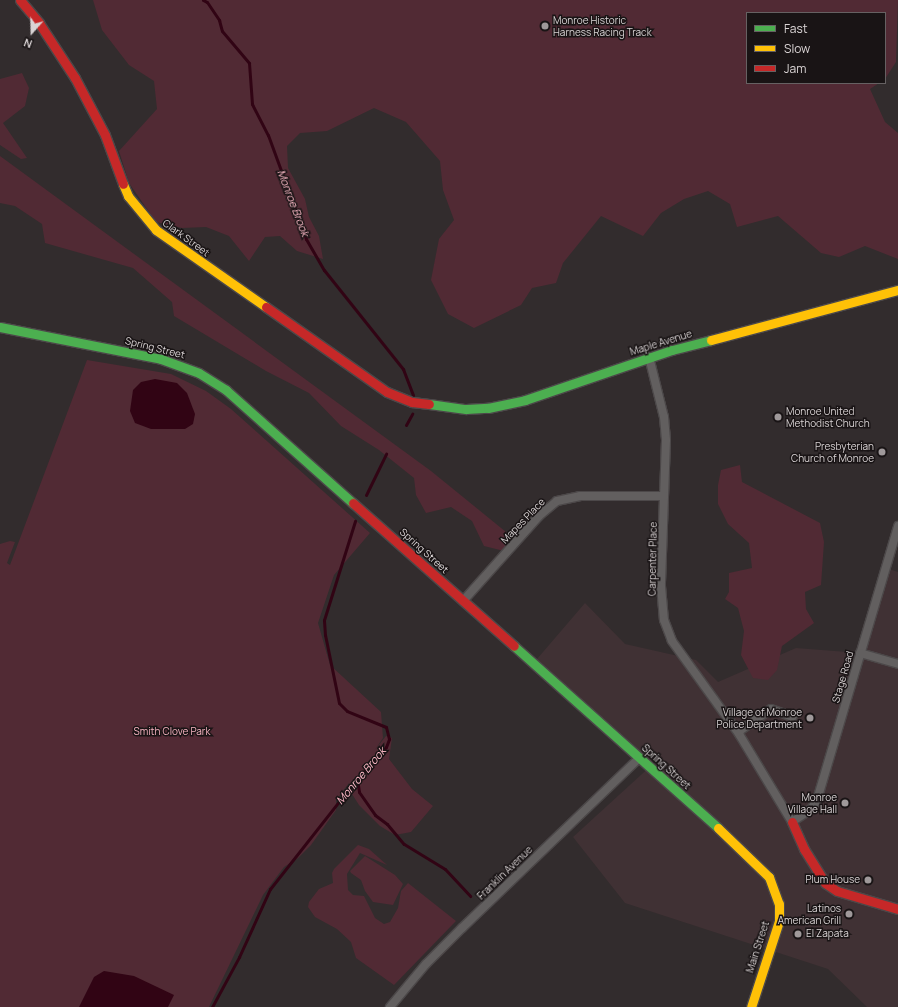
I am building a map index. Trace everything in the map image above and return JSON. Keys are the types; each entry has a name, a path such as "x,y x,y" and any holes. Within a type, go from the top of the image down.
{"street":[{"name":"Clark Street","path":"20,0 39,23 75,78 104,135 128,196 156,230 388,392 412,402 430,406"},
{"name":"Maple Avenue","path":"430,406 466,409 488,408 525,400 649,358 898,290"},
{"name":"Spring Street","path":"0,327 161,359 210,378 241,402 765,870 777,892"},
{"name":"Carpenter Place","path":"649,358 664,417 666,440 661,586 664,620 672,641 685,661 738,732 792,822"},
{"name":"Mapes Place","path":"463,601 539,516 557,501 580,496 664,496"},
{"name":"Stage Road","path":"792,822 811,809 817,800 898,526"},
{"path":"860,653 898,664"},
{"path":"738,732 771,709 793,717"},
{"name":"Franklin Avenue","path":"390,1007 424,967 462,928 639,758"},
{"path":"792,822 804,849 825,883 837,891 898,909"},
{"name":"Main Street","path":"751,1007 778,921 777,892"}],"shaded area":[{"path":"155,379 177,383 187,393 195,414 193,424 185,429 151,429 135,423 130,411 133,390 141,382"},
{"path":"886,568 898,572 898,1007 867,1007 828,969 625,903 573,837 654,763 537,659 585,603 625,644 696,660 718,682 796,648 860,653"},
{"path":"104,971 134,976 174,995 168,1007 79,1007 94,977"}],"green space":[{"path":"93,0 898,0 896,62 886,77 886,12 746,12 746,84 878,84 870,89 885,122 898,133 898,259 865,246 839,257 821,253 778,216 737,227 730,204 708,191 684,199 661,213 643,236 601,216 563,263 556,283 532,288 521,305 474,328 448,314 431,280 439,239 454,220 443,190 440,161 406,122 374,108 327,131 300,133 287,146 288,168 305,199 309,217 319,236 323,259 297,251 280,236 265,237 249,261 229,236 206,227 182,228 156,222 129,183 119,151 157,109 154,81 129,65 102,30"},
{"path":"22,73 29,88 25,106 3,123 27,158 21,159 0,145 0,79"},
{"path":"0,156 431,471 511,536 512,541 504,551 484,546 472,521 451,507 426,513 416,495 414,478 379,450 341,426 309,393 266,371 174,316 172,302 133,268 45,243 42,224 15,206 0,203"},
{"name":"Smith Clove Park","path":"87,360 171,374 206,391 231,409 370,533 334,575 318,623 330,665 381,712 383,738 374,751 386,736 392,738 389,759 412,789 433,806 411,832 395,835 380,826 359,805 352,794 349,783 336,800 336,810 311,845 298,858 284,867 263,895 209,1007 0,1007 0,544 10,541 15,542 7,563 10,565"},
{"path":"740,465 742,482 820,523 824,542 821,585 805,592 806,609 814,623 782,646 777,670 768,680 753,678 741,655 744,631 738,608 725,599 729,592 729,573 752,568 749,543 728,524 718,504 718,485 721,470"},
{"path":"358,845 369,849 387,865 360,853 347,874 348,890 353,895 364,896 375,918 384,924 390,922 398,908 401,891 408,883 456,921 394,985 356,958 351,942 337,929 315,917 308,907 309,902 319,889 333,883 332,873 334,869"},
{"path":"365,856 395,875 403,884 393,905 373,902 365,891 361,880 351,873 350,871"}],"waterway":[{"name":"Monroe Brook","path":"203,0 207,2 219,20 222,31 249,63 252,104 268,135 306,239 324,270 403,369 413,395"},
{"name":"Monroe Brook","path":"406,425 412,414"},
{"name":"Monroe Brook","path":"366,495 386,454"},
{"name":"Monroe Brook","path":"212,1007 239,957 270,889 355,781 386,747 389,739 386,727 347,711 339,703 325,635 324,620 355,521"},
{"path":"357,779 359,792 375,815 387,824 404,844 445,869 470,896"}],"traffic: fast":[{"path":"0,327 161,359 199,373 226,390 353,503"},
{"path":"429,404 466,409 488,408 525,400 672,350 711,340"},
{"path":"514,646 718,828"}],"traffic: slow":[{"path":"123,184 128,196 156,230 266,307"},
{"path":"711,340 898,290"},
{"path":"718,828 769,877 779,904 779,921 751,1007"}],"traffic: jam":[{"path":"20,0 39,23 75,78 105,135 123,184"},
{"path":"266,307 387,392 412,402 429,404"},
{"path":"353,503 514,646"},
{"path":"792,822 804,849 825,883 837,891 898,909"}],"place":[{"name":"Monroe Historic Harness Racing Track","path":"545,26"},
{"name":"Monroe United Methodist Church","path":"778,417"},
{"name":"Presbyterian Church of Monroe","path":"882,452"},
{"name":"Village of Monroe Police Department","path":"810,718"},
{"name":"Monroe Village Hall","path":"845,803"},
{"name":"Plum House","path":"868,880"},
{"name":"Latinos American Grill","path":"849,914"},
{"name":"El Zapata","path":"798,934"}]}
